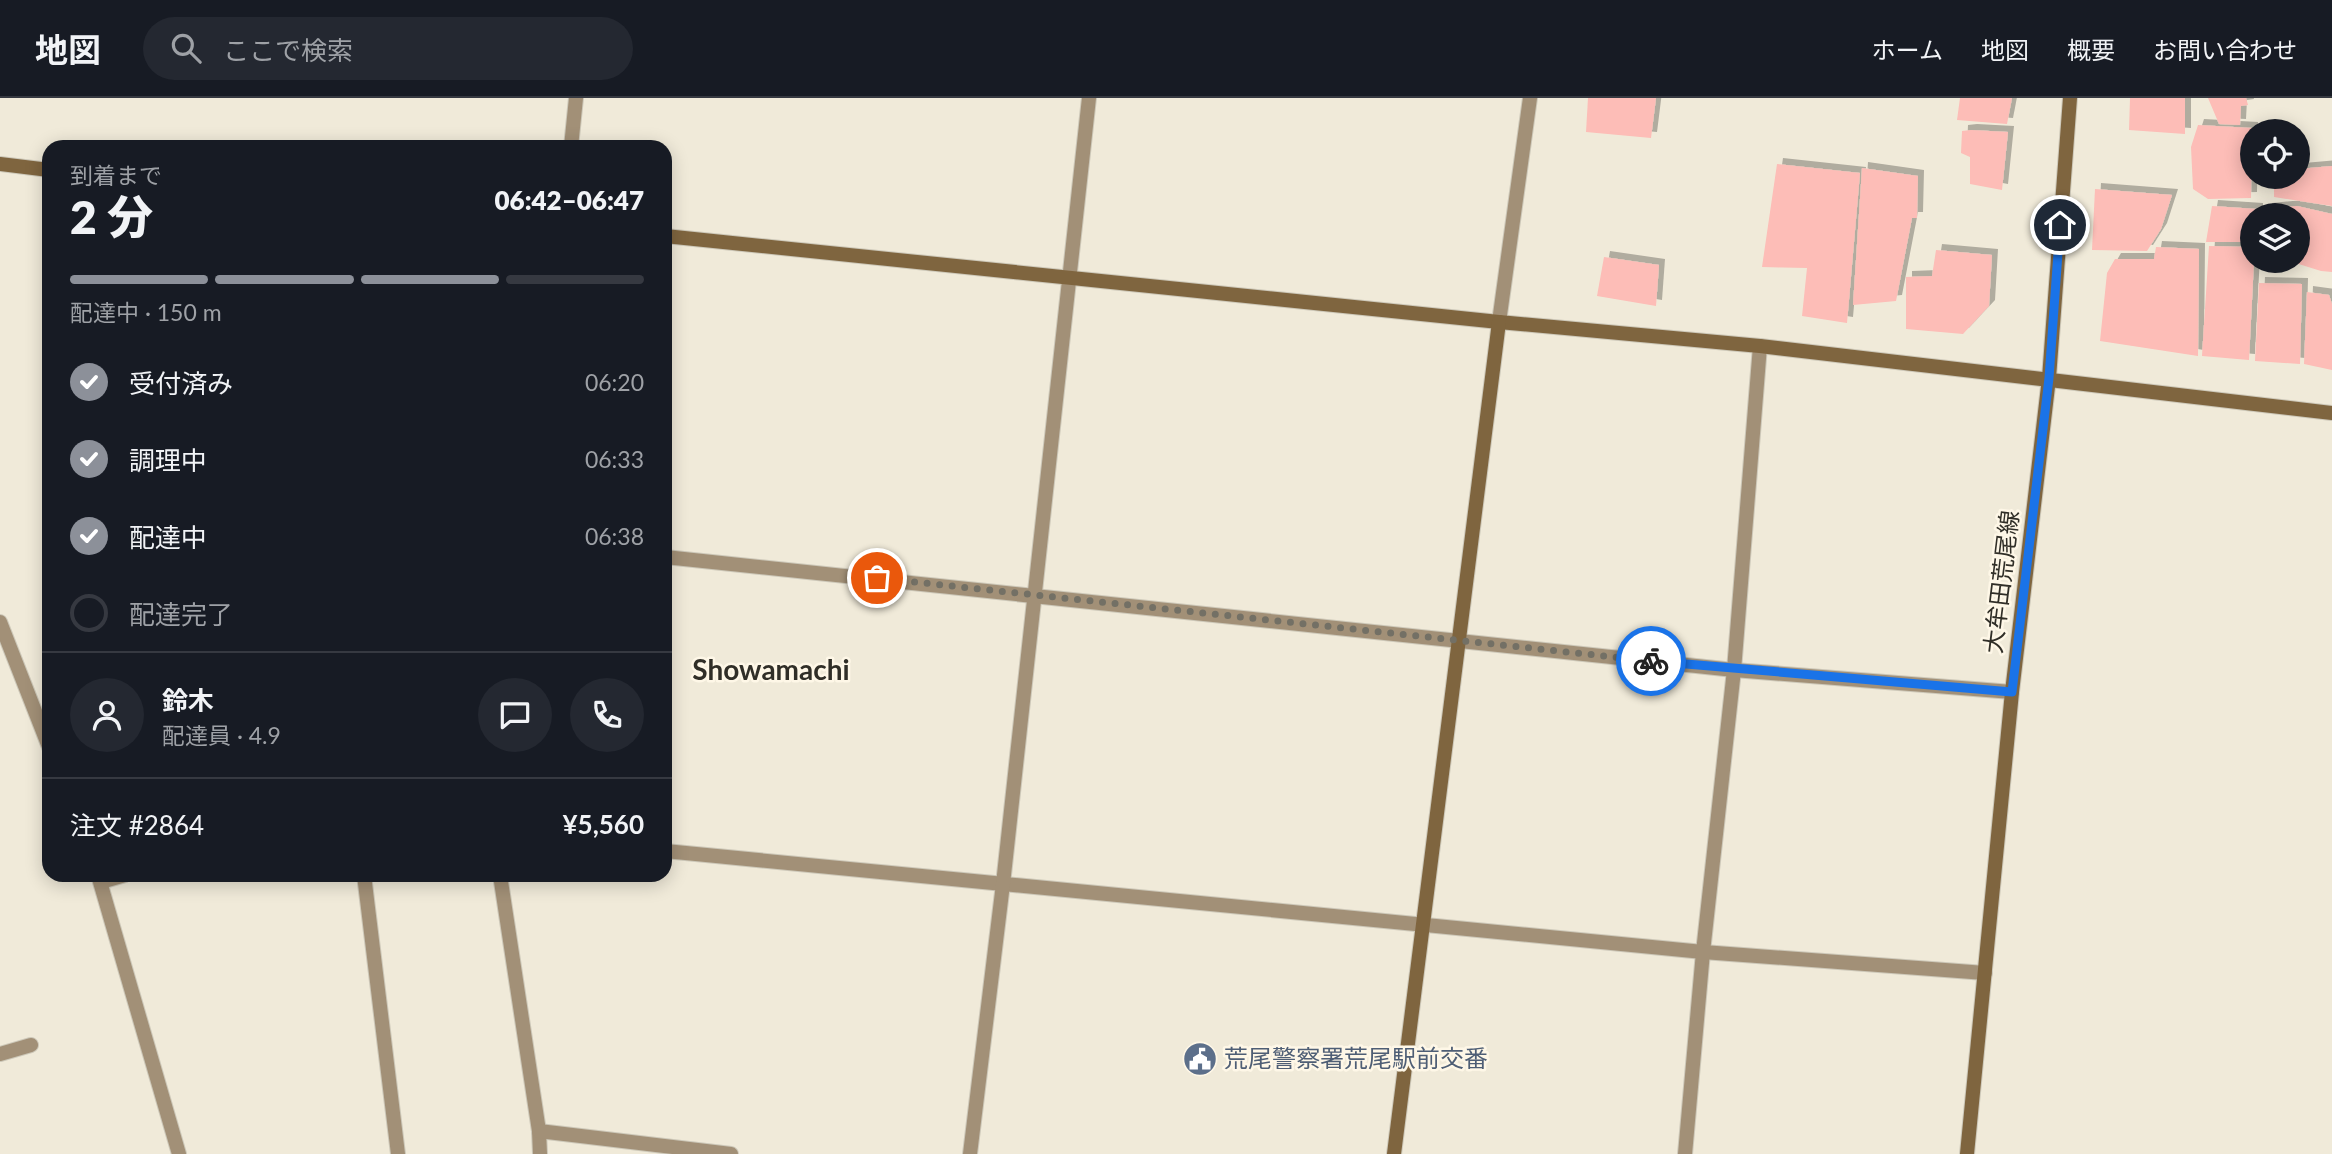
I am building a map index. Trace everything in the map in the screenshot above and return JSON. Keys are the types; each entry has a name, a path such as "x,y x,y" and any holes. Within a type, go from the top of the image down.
{"street":[{"path":"572,140 576,98"},
{"path":"970,1154 1003,884 1089,98"},
{"path":"1394,1154 1499,322 1530,98"},
{"name":"大牟田荒尾線","path":"1967,1154 2012,692 2049,378 2070,98"},
{"path":"0,164 42,169"},
{"path":"672,237 1069,279 1760,346 2332,413"},
{"path":"1685,1154 1703,952 1734,670 1760,346"},
{"path":"672,558 1734,670 2012,692"},
{"path":"0,622 42,729"},
{"path":"672,851 1703,952 1985,973"},
{"path":"100,882 179,1154"},
{"path":"365,882 398,1154"},
{"path":"501,882 540,1131 540,1154"},
{"path":"0,1054 31,1045"},
{"path":"540,1131 731,1154"}],"building":[{"path":"1588,98 1656,98 1651,138 1586,132"},
{"path":"1960,98 2012,98 2007,124 1957,120"},
{"path":"2130,98 2185,98 2185,134 2129,130"},
{"path":"2208,98 2246,98 2248,105 2241,106 2240,125 2219,124"},
{"path":"2198,125 2240,127 2240,189 2251,189 2251,198 2208,199 2193,189 2191,147"},
{"path":"1962,131 2008,132 2002,190 1970,184 1970,157 1961,153"},
{"path":"1777,164 1860,173 1847,323 1802,316 1807,268 1762,267"},
{"path":"2332,166 2332,206 2274,197 2274,189 2310,189 2310,168"},
{"path":"1862,168 1918,176 1917,218 1912,218 1896,301 1853,305"},
{"path":"2095,189 2172,195 2161,229 2147,251 2092,250"},
{"path":"2212,206 2240,208 2240,242 2206,242"},
{"path":"2310,209 2332,214 2332,272 2310,268"},
{"path":"2209,246 2240,247 2240,273 2253,273 2249,360 2202,356"},
{"path":"2156,247 2199,249 2198,356 2100,341 2107,273 2115,259 2154,259"},
{"path":"1936,250 1992,255 1989,306 1963,334 1906,329 1906,277 1932,276"},
{"path":"1604,257 1659,265 1656,306 1597,296"},
{"path":"2259,283 2302,284 2300,364 2255,361"},
{"path":"2307,292 2329,295 2332,304 2332,370 2304,364"}],"way so far":[{"path":"877,578 1651,661"}],"place":[{"name":"荒尾警察署荒尾駅前交番","path":"1200,1059"}],"district":[{"name":"Showamachi","path":"771,670"}],"route":[{"path":"1651,661 2012,692 2049,378 2060,225"}]}
